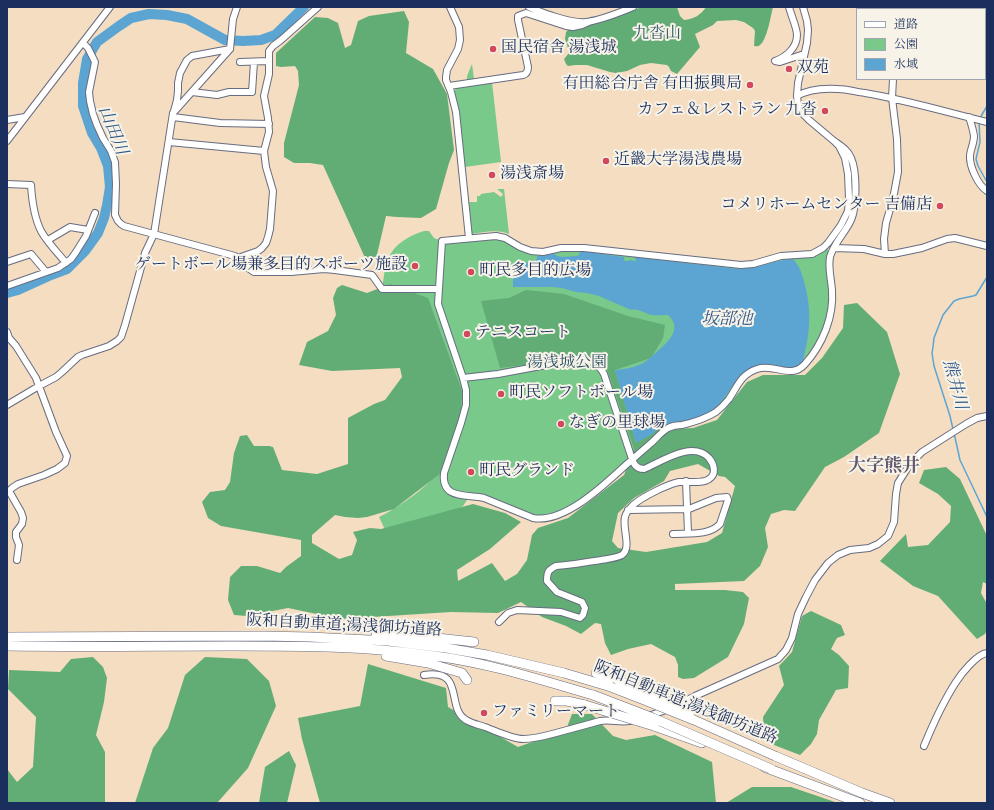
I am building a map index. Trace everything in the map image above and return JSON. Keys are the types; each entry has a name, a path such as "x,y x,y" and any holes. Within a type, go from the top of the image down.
{"highway":[{"path":"310,637 396,635 424,636 474,642"},
{"name":"阪和自動車道;湯浅御坊道路","path":"7,637 310,637 394,642 467,651 564,673 611,688 694,720 741,742 862,793 890,803"},
{"name":"阪和自動車道;湯浅御坊道路","path":"7,646 299,646 384,650 456,659 518,673 593,695 653,718 771,769 860,803"},
{"path":"299,646 428,663 462,673 467,680"},
{"path":"596,673 652,694 690,712 741,742"},
{"path":"555,701 567,701 585,705 654,726 771,769"}],"street":[{"path":"7,141 110,7"},
{"path":"173,115 230,48 233,19 237,7"},
{"path":"238,258 258,251 266,243 268,237 273,191 266,167 264,150 269,132 269,124 264,96 269,74 269,51 318,7"},
{"path":"450,7 459,27 460,40 458,49 446,74 446,80 449,86 457,118 469,238"},
{"path":"529,7 569,20 581,22 610,16 633,7"},
{"path":"789,7 797,35 796,40 788,54 775,61 780,62 804,54"},
{"path":"803,7 808,26 808,37 798,83 797,101 805,116 846,151 851,158 855,177 856,204 852,218 831,255 829,270 832,302 823,337 813,354 802,368 794,372 768,368 752,371 742,378 736,385 730,398 716,411 706,418 695,422 668,428 587,498 566,511 553,516 539,519 530,517 484,498 452,493 445,486 443,478 445,467 466,405 466,390 439,309 438,300 442,241 496,236 505,238 526,250 537,252 562,248 584,248 741,265 753,264 781,256 812,254 823,248 828,243 841,226 847,215 849,207 847,166 842,152 834,141"},
{"path":"449,86 526,73 528,71 528,67 518,20 518,16 520,15 526,13 566,26 582,25 591,21"},
{"path":"83,43 88,48 95,62 90,101 99,130 111,151 115,162 115,215 120,224 231,255 238,258 245,266 254,272 291,272 324,269 335,270 372,275 382,289 439,289"},
{"path":"7,405 56,377 78,357 109,346 121,337 145,253 154,234 181,70 187,60 192,56 230,48"},
{"path":"240,62 269,61"},
{"path":"192,92 217,95 229,92 252,92 254,62"},
{"path":"885,254 884,239 886,223 893,199 898,172 897,139 892,98 893,80"},
{"path":"797,96 809,91 839,89 892,98 986,121"},
{"path":"173,115 220,123 269,124"},
{"path":"7,120 25,117"},
{"path":"972,118 974,137 970,155 971,163 977,180 987,191"},
{"path":"169,142 264,150"},
{"path":"7,184 30,186 34,211 41,230 66,263"},
{"path":"7,286 58,268 66,263 76,252 95,213"},
{"path":"48,240 70,227 88,230"},
{"path":"834,248 864,249 885,254 893,254 927,247 947,239 955,238 987,246"},
{"path":"7,262 30,254 46,272"},
{"path":"7,332 9,338 36,378 66,456 65,463 57,469 18,484 9,491 23,518 22,524 16,532 19,545 17,560"},
{"path":"463,378 498,374 578,359 592,361 600,367 604,374 632,459 637,467 642,469 646,468 687,451 703,454 709,458 714,469 714,474 711,478 705,481 671,484 636,503 628,510 625,515 624,522 627,543 626,550 622,555 612,558 556,566 549,570 547,574 547,581 557,592 582,602 585,608 583,615 580,618 561,612 517,610 508,613 499,622"},
{"path":"424,675 431,674 443,676 450,682 459,715 467,721 522,740 540,737 602,721 614,720 627,722 672,708 695,696 762,667 778,659 786,650 792,638 798,614 815,580 828,563 838,555 850,550 869,548 878,544 888,536 894,522 898,483 910,464 922,452 966,424 976,418 987,416"},
{"path":"686,482 688,533"},
{"path":"628,510 687,510 717,497 728,498 720,524 718,526 704,532 673,534"},
{"path":"924,746 933,725 956,681 975,659 984,653 987,653"}],"green space":[{"name":"九沓山","path":"642,7 677,7 680,16 684,20 697,16 706,7 773,7 767,33 759,46 754,46 755,31 744,22 736,20 717,21 713,25 695,34 700,47 677,74 671,71 667,65 651,63 616,73 587,65 568,66 566,64 564,59 569,53 565,39 566,32 569,29 608,19"},
{"path":"404,11 409,22 406,53 433,69 447,94 454,150 436,209 421,218 386,216 376,259 366,260 323,165 294,163 284,157 284,143 299,85 298,71 295,66 276,66 276,53 315,17 328,18 338,23 345,48 351,45 358,21 369,16"},
{"path":"472,64 474,79 467,81 467,76"},
{"path":"492,82 501,162 465,167 459,114 454,94 456,87"},
{"path":"497,189 504,189 509,234 495,231 472,234 469,202 477,202 477,196 480,196 481,194 494,192 501,197 503,194"},
{"name":"湯浅城公園","path":"424,231 429,231 434,238 442,241 496,236 526,250 561,248 741,265 773,258 805,255 828,243 832,291 823,337 798,370 773,368 752,371 716,411 671,427 579,504 541,519 484,498 472,497 458,509 389,538 379,517 410,498 425,486 435,475 382,289 388,259 394,249 413,235"},
{"path":"390,284 428,298 462,391 461,413 441,473 394,509 367,517 358,518 335,515 312,535 312,543 339,559 352,555 357,540 353,532 370,528 381,529 473,504 505,513 521,522 490,549 457,570 458,581 492,563 505,581 517,574 527,560 532,535 538,528 568,518 624,475 634,449 607,369 557,368 524,365 500,368 481,301 509,298 526,290 564,294 628,316 665,325 663,338 651,358 615,370 636,443 656,430 693,428 717,420 747,382 763,375 805,375 822,358 843,328 844,305 857,303 887,332 900,374 879,433 844,457 825,467 795,511 784,510 771,514 765,528 768,547 760,566 744,581 675,584 675,590 725,590 743,592 749,598 744,624 728,657 694,678 683,679 678,677 678,665 675,657 651,644 628,649 611,655 605,643 601,624 595,623 581,634 566,626 542,617 521,602 498,613 451,612 341,619 288,608 247,616 234,615 228,600 230,577 241,566 257,566 280,573 301,556 301,540 221,526 208,518 202,502 210,492 225,490 230,482 234,453 240,436 247,435 254,446 273,447 282,470 317,474 348,464 348,418 374,404 385,400 402,377 400,368 332,371 299,365 307,342 328,331 336,315 333,298 337,288 342,285 367,293","holes":["698,464 719,476 725,477 735,486 722,533 707,542 646,552 618,548 612,541 618,513 634,498 664,481 670,471"]},
{"path":"946,467 960,479 987,536 987,584 983,582 981,593 987,604 987,630 985,634 977,639 938,596 913,586 880,561 906,534 908,547 928,545 950,522 951,506 938,494 919,483 924,470"},
{"path":"811,611 841,625 845,635 837,638 831,649 849,666 848,688 836,690 819,720 817,734 811,744 800,755 774,745 764,733 763,717 784,685 779,666 792,652 802,616"},
{"path":"93,657 103,667 107,678 104,702 96,735 105,752 105,803 7,803 7,769 17,782 33,767 36,717 8,689 9,670 60,672 71,659"},
{"path":"205,657 247,659 269,681 276,706 248,768 217,803 135,803 153,748 168,728 185,675"},
{"path":"368,664 446,688 448,707 518,747 566,730 572,714 592,714 613,736 626,740 655,735 712,762 716,803 320,803 302,739 298,718 360,706"},
{"path":"289,751 296,765 287,803 259,803 265,767"},
{"path":"752,787 791,787 838,803 726,803"}],"water":[{"name":"坂部池","path":"580,251 624,257 625,261 636,261 633,257 738,269 752,268 793,259 801,273 809,305 808,336 802,363 798,367 794,368 786,368 774,364 768,364 748,370 737,380 719,405 707,414 694,419 658,426 654,433 636,443 615,370 636,366 649,359 671,338 674,329 672,320 668,315 654,315 637,310 631,310 599,296 587,293 552,287 513,287 513,263 516,264 523,261 526,263 530,262 531,260 535,261 537,256 555,254 563,257 577,256 579,255"}],"waterway":[{"name":"山田川","path":"7,293 18,290 67,269 85,251 98,233 104,218 110,187 108,166 101,148 92,133 83,106 83,83 87,59 97,42 131,18 149,14 167,15 187,19 225,40 261,40 275,35 304,7"},
{"name":"熊井川","path":"980,118 987,106"},
{"name":"熊井川","path":"979,121 980,142 976,159 978,166 987,182"},
{"name":"熊井川","path":"953,429 934,366 932,353 934,338 943,315 954,301 976,295 987,277"},
{"name":"熊井川","path":"954,433 960,460 987,517"}],"place":[{"name":"国民宿舎 湯浅城","path":"493,49"},
{"name":"双苑","path":"789,69"},
{"name":"有田総合庁舎 有田振興局","path":"750,85"},
{"name":"カフェ＆レストラン 九沓","path":"825,111"},
{"name":"近畿大学湯浅農場","path":"606,161"},
{"name":"湯浅斎場","path":"492,175"},
{"name":"コメリホームセンター 吉備店","path":"940,206"},
{"name":"ゲートボール場兼多目的スポーツ施設","path":"415,266"},
{"name":"町民多目的広場","path":"471,272"},
{"name":"テニスコート","path":"467,334"},
{"name":"町民ソフトボール場","path":"501,394"},
{"name":"なぎの里球場","path":"561,424"},
{"name":"町民グランド","path":"471,472"},
{"name":"ファミリーマート","path":"484,713"}],"district":[{"name":"大字熊井","path":"884,468"}]}
